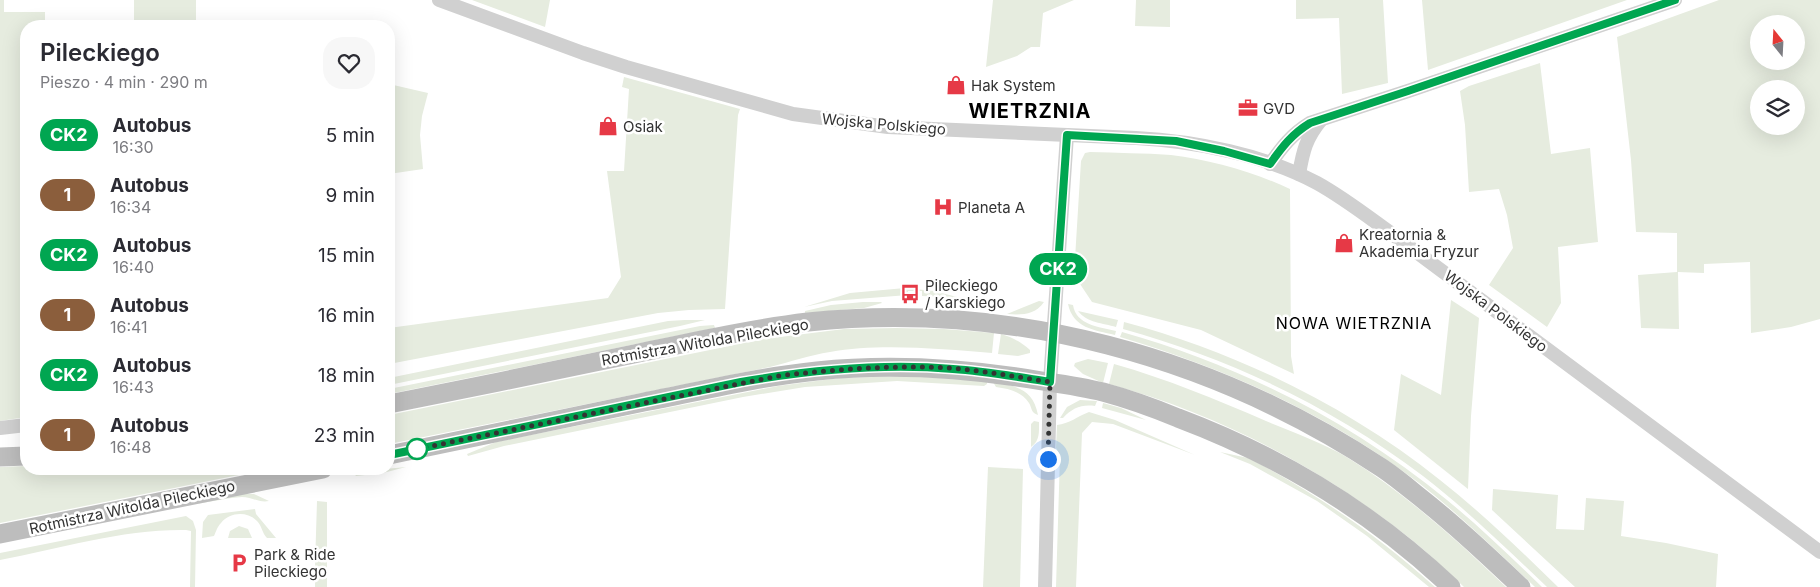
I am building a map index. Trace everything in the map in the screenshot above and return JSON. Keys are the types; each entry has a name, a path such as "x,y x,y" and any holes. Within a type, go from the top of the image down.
{"main road":[{"name":"Rotmistrza Witolda Pileckiego","path":"395,403 731,334 808,322 863,318 958,320 1054,332 1115,346 1183,367 1244,391 1299,418 1384,469 1447,518 1521,587"},
{"path":"395,454 778,376 872,367 952,368 992,373 1103,392 1155,409 1253,449 1346,503 1395,538 1450,587"},
{"path":"0,457 20,456"},
{"name":"Rotmistrza Witolda Pileckiego","path":"0,534 293,475"}],"street":[{"name":"Wojska Polskiego","path":"439,0 592,56 793,114 888,127 1176,141 1224,151 1299,174 1334,193 1399,239 1820,552"},
{"path":"1270,164 1298,130 1310,123 1675,0"},
{"path":"1299,174 1307,140 1311,132 1324,118"},
{"path":"1045,587 1050,382 1067,135"},
{"path":"0,428 20,426"}],"shaded area":[{"path":"0,0 4,0 4,12 45,12 45,20 20,20 20,418 0,421"},
{"path":"134,0 196,0 196,20 134,20"},
{"path":"472,0 550,0 545,27"},
{"path":"993,0 1074,0 1043,13 1040,47 1031,47 1017,56 986,67"},
{"path":"1136,0 1170,0 1170,27 1135,26"},
{"path":"1296,0 1383,0 1388,83 1342,94 1339,18 1296,19"},
{"path":"1422,0 1627,0 1428,70"},
{"path":"1719,0 1820,0 1820,319 1791,327 1751,333 1750,262 1704,264 1704,273 1678,272 1679,329 1641,328 1638,275 1677,272 1677,233 1636,232 1631,160 1617,37"},
{"path":"1540,63 1551,154 1590,148 1598,242 1558,247 1561,303 1547,327 1489,285 1513,248 1507,215 1499,189 1469,192 1465,125 1460,91 1469,86"},
{"path":"624,77 740,109 738,115 725,309 658,313 395,363 395,327 608,298 621,277 607,171 624,171 629,89 622,87"},
{"path":"395,85 428,93 422,116 420,135 423,169 395,173"},
{"path":"1085,153 1161,154 1186,157 1217,163 1247,172 1290,189 1291,356 1294,374 1201,330 1092,302 1074,275 1081,161"},
{"path":"905,288 934,291 957,297 956,299 922,296 922,291 908,291 908,295 832,301 804,307 850,293"},
{"path":"1451,300 1479,318 1471,416 1468,489 1394,430 1401,374 1441,395"},
{"path":"1039,301 1044,302 1037,310 1023,314 1007,314"},
{"path":"863,302 882,303 864,308 805,313 805,311 831,305"},
{"path":"1068,304 1073,305 1075,312 1083,321 1116,331 1115,335 1086,327 1074,318"},
{"path":"1078,311 1118,320 1116,327 1086,318"},
{"path":"705,320 395,384 395,377 668,321"},
{"path":"1124,322 1209,349 1250,366 1290,385 1368,428 1456,493 1558,587 1547,587 1455,502 1389,451 1354,429 1280,388 1242,371 1203,355 1123,329"},
{"path":"714,325 715,328 395,393 395,388 700,326"},
{"path":"844,329 944,329 994,333 992,353 890,347 849,349 770,367 395,443 395,414 764,339"},
{"path":"1122,332 1209,361 1252,379 1333,421 1410,471 1447,500 1542,587 1535,587 1464,520 1419,483 1350,436 1276,396 1200,364 1120,337"},
{"path":"1001,334 1020,342 1030,350 1030,353 1018,356 998,354"},
{"path":"1088,359 1108,363 1103,383 1083,374 1074,366 1075,363"},
{"path":"1114,364 1191,390 1338,452 1411,502 1506,587 1464,587 1399,530 1332,483 1297,462 1224,425 1148,396 1109,384"},
{"path":"908,376 987,381 987,384 984,386 897,381 805,387 743,397 504,446 468,456 467,454 496,442 778,386 839,378"},
{"path":"993,382 1023,390 1032,399 1038,415 1033,412 1026,399 1018,393 996,387"},
{"path":"1080,400 1097,401 1095,406 1078,408 1060,418 1067,407"},
{"path":"1103,403 1121,408 1146,420 1102,408"},
{"path":"1089,412 1115,420 1195,455 1113,424 1092,422 1082,433 1076,587 1056,587 1060,456 1056,448 1057,425 1069,422"},
{"path":"1034,421 1039,422 1039,433 1036,442 1031,447 1031,424"},
{"path":"1220,452 1248,458 1305,490 1372,535 1435,587 1429,587 1367,536 1317,501 1250,464"},
{"path":"20,466 20,475 239,475 0,523 0,467"},
{"path":"988,467 1023,469 1020,587 983,587"},
{"path":"1493,489 1558,495 1556,529 1584,530 1586,498 1624,501 1621,536 1718,554 1716,587 1575,587 1492,510"},
{"path":"243,494 254,494 269,501 242,497 195,504"},
{"path":"317,501 327,502 327,587 315,587 315,580 319,580 318,567 315,566"},
{"path":"255,509 256,514 276,538 267,538 257,521 244,514 239,514 225,519 218,526 214,536 202,538 203,522 208,515"},
{"path":"186,516 193,521 196,530 195,587 190,587 191,531 186,530 116,536 0,560 0,553"},
{"path":"239,526 248,529 252,538 228,538 230,531"}],"bus line":[{"name":"CK2","path":"395,454 741,382 819,371 872,367 952,368 1050,382 1067,135 1176,141 1224,151 1270,164 1298,130 1310,123 1675,0"}],"place":[{"name":"Hak System","path":"956,85"},
{"name":"GVD","path":"1248,108"},
{"name":"Osiak","path":"608,126"},
{"name":"Planeta A","path":"943,207"},
{"name":"Kreatornia & Akademia Fryzur","path":"1344,243"},
{"name":"Pileckiego / Karskiego","path":"910,294"},
{"name":"Park & Ride Pileckiego","path":"239,563"}],"district":[{"name":"WIETRZNIA","path":"1030,111"},
{"name":"NOWA WIETRZNIA","path":"1354,323"}],"route":[{"path":"417,449 741,382 819,371 872,367 908,367 952,368 1050,382 1048,459"}]}
